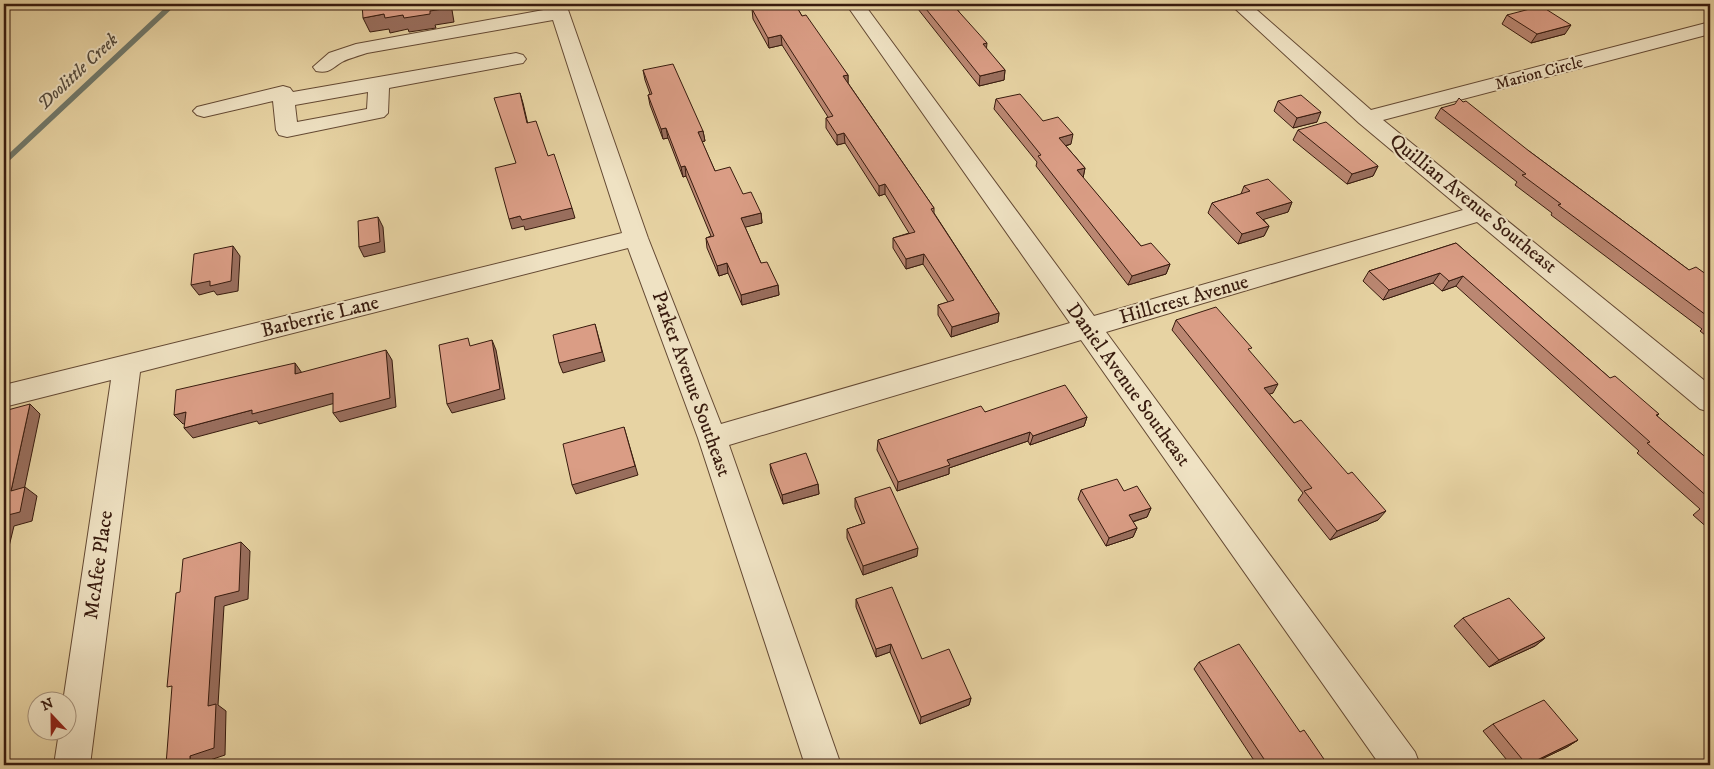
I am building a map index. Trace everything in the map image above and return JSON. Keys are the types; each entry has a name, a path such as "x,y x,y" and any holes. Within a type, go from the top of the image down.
{"street":[{"name":"Daniel Avenue Southeast","path":"854,4 1402,765"},
{"name":"Quillian Avenue Southeast","path":"1239,4 1367,118 1710,401"},
{"path":"322,67 336,57 363,48 559,8"},
{"name":"Parker Avenue Southeast","path":"559,8 636,238 712,438 823,765"},
{"name":"Marion Circle","path":"1367,118 1710,28"},
{"path":"284,100 516,59"},
{"path":"204,111 283,92 287,130 376,120 379,84"},
{"name":"Hillcrest Avenue","path":"712,438 1483,212"},
{"name":"Barberrie Lane","path":"4,396 636,238"},
{"name":"McAfee Place","path":"72,765 127,366"}],"building":[{"path":"362,4 449,4 449,8 430,11 430,14 404,18 403,15 385,18 384,14 363,18"},
{"path":"766,4 795,4 802,16 806,15 848,75 843,76 934,208 931,209 999,313 952,327 938,305 954,300 924,254 906,259 893,238 915,232 885,184 879,186 844,133 837,135 826,118 833,116 781,35 768,38 752,9 767,6"},
{"path":"922,4 952,4 987,43 983,44 1005,70 980,76"},
{"path":"1541,6 1571,25 1537,34 1507,15"},
{"path":"673,64 703,131 698,132 715,171 730,167 743,194 751,192 761,213 741,218 761,263 767,262 778,285 741,295 727,263 717,266 706,238 714,236 685,166 681,167 666,128 661,129 648,95 652,94 643,70"},
{"path":"520,93 527,123 536,121 548,156 554,154 572,208 522,220 520,216 509,219 495,168 516,163 494,98"},
{"path":"1020,94 1043,121 1058,117 1073,134 1059,138 1085,168 1077,170 1141,246 1151,243 1170,264 1132,276 1038,156 1041,155 996,99"},
{"path":"1301,95 1321,112 1297,118 1278,101"},
{"path":"1459,98 1463,102 1466,101 1529,151 1689,270 1696,267 1710,277 1710,318 1558,205 1561,204 1522,175 1526,174 1441,108 1455,104"},
{"path":"1326,122 1378,166 1352,174 1298,130"},
{"path":"1268,179 1292,202 1256,213 1269,226 1242,234 1212,203 1250,191 1244,186"},
{"path":"378,217 380,242 359,247 358,221"},
{"path":"1456,243 1610,378 1615,376 1659,414 1656,415 1710,461 1710,499 1647,443 1650,442 1463,276 1449,281 1440,273 1389,290 1369,271"},
{"path":"233,246 231,281 210,286 210,281 191,285 194,254"},
{"path":"1216,307 1252,348 1248,349 1278,384 1264,388 1294,423 1301,420 1348,474 1352,472 1386,511 1337,531 1304,491 1312,488 1176,320"},
{"path":"595,324 602,352 559,363 553,335"},
{"path":"468,338 470,346 492,340 500,389 447,404 439,345"},
{"path":"386,350 390,398 333,413 333,393 252,414 252,410 184,428 186,412 174,415 176,390 295,363 295,374"},
{"path":"1065,385 1087,417 1033,436 1030,432 947,460 950,465 898,482 878,440 981,406 985,412"},
{"path":"30,404 11,491 25,487 20,512 4,516 4,411"},
{"path":"624,427 635,466 572,485 563,444"},
{"path":"806,453 818,484 782,495 770,464"},
{"path":"1117,479 1124,491 1137,486 1151,508 1129,515 1137,528 1109,538 1081,490"},
{"path":"890,487 918,548 863,566 847,529 865,523 855,498"},
{"path":"1710,504 1710,511 1705,506"},
{"path":"241,542 239,591 215,597 208,706 216,704 214,748 190,756 190,765 166,765 172,686 167,687 176,593 180,592 183,559"},
{"path":"892,587 922,659 949,649 971,698 921,717 891,644 876,649 856,599"},
{"path":"1509,598 1545,638 1499,660 1463,618"},
{"path":"1239,644 1300,732 1304,730 1328,765 1268,765 1199,662"},
{"path":"1544,700 1578,740 1527,765 1493,724"}],"waterway":[{"name":"Doolittle Creek","path":"4,162 173,4"}]}
